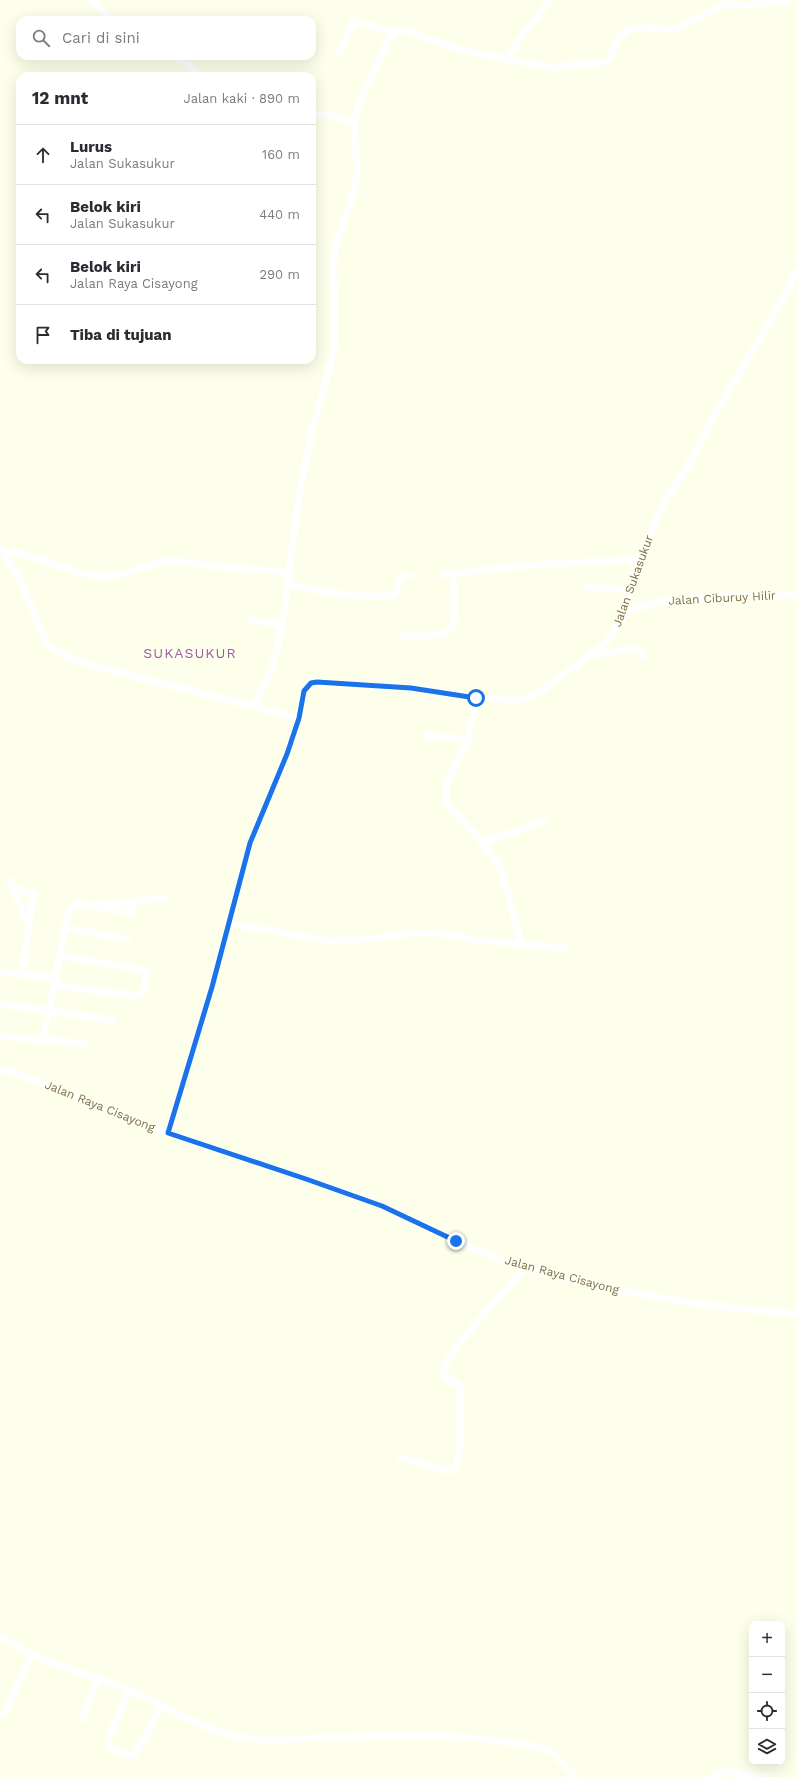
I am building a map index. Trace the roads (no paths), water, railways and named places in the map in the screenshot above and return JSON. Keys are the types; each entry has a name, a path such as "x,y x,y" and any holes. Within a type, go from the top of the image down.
{"street":[{"path":"91,0 109,16"},
{"path":"505,59 550,0"},
{"path":"254,706 272,669 290,572 301,484 314,424 333,354 335,336 333,264 336,245 356,185 357,170 354,122 361,97 392,33 398,30 407,31 461,50 554,68 578,64 602,63 610,58 616,42 628,29 674,29 685,25 725,4 751,5 787,0"},
{"path":"338,54 354,20 392,33"},
{"path":"181,60 196,72"},
{"path":"316,113 354,122"},
{"name":"Jalan Sukasukur","path":"168,1133 212,987 250,843 287,754 299,718 304,691 311,683 317,682 411,688 476,698 527,699 536,695 605,644 614,633 625,612 638,560 667,497 686,469 797,271"},
{"path":"2,550 97,576 114,576 153,563 170,561 219,567 290,572"},
{"path":"2,550 20,581 48,645 55,651 70,658 95,666 299,718"},
{"path":"443,575 530,565 638,560"},
{"path":"403,636 441,635 447,633 451,629 454,618 453,573"},
{"path":"288,584 339,594 386,596 395,594 401,577 410,576"},
{"path":"588,587 631,590"},
{"name":"Jalan Ciburuy Hilir","path":"625,612 657,602 714,596 797,595"},
{"path":"252,620 281,625"},
{"path":"589,656 634,649 639,650 642,656"},
{"path":"476,698 467,740 449,780 445,791 445,800 449,807 483,843 499,868 504,880 521,943"},
{"path":"425,735 467,740"},
{"path":"483,843 544,820"},
{"path":"22,974 30,925 33,894 12,884 30,925"},
{"path":"43,1040 65,928 71,907 77,904 130,912 134,901 164,898"},
{"path":"229,923 329,941 382,938 409,933 440,933 476,940 564,948"},
{"path":"65,928 127,939"},
{"path":"0,972 22,974 137,996 142,992 146,972 140,969 60,956"},
{"path":"0,1004 112,1020"},
{"path":"0,1036 86,1044"},
{"name":"Jalan Raya Cisayong","path":"0,1070 15,1073 168,1133 299,1176 382,1206 456,1241 497,1258 543,1272 672,1301 797,1314"},
{"path":"401,1458 447,1471 454,1469 460,1448 460,1389 458,1385 446,1377 443,1368 460,1342 526,1266"},
{"path":"0,1636 32,1654 129,1690 211,1730 235,1737 255,1740 411,1735 477,1737 544,1748 552,1752 575,1777"},
{"path":"4,1714 32,1654"},
{"path":"82,1719 98,1679"},
{"path":"129,1690 108,1738 110,1747 127,1756 133,1756 136,1753 161,1706"},
{"path":"713,1777 717,1774 728,1772 764,1777"}],"district":[{"name":"SUKASUKUR","path":"190,653"}]}
